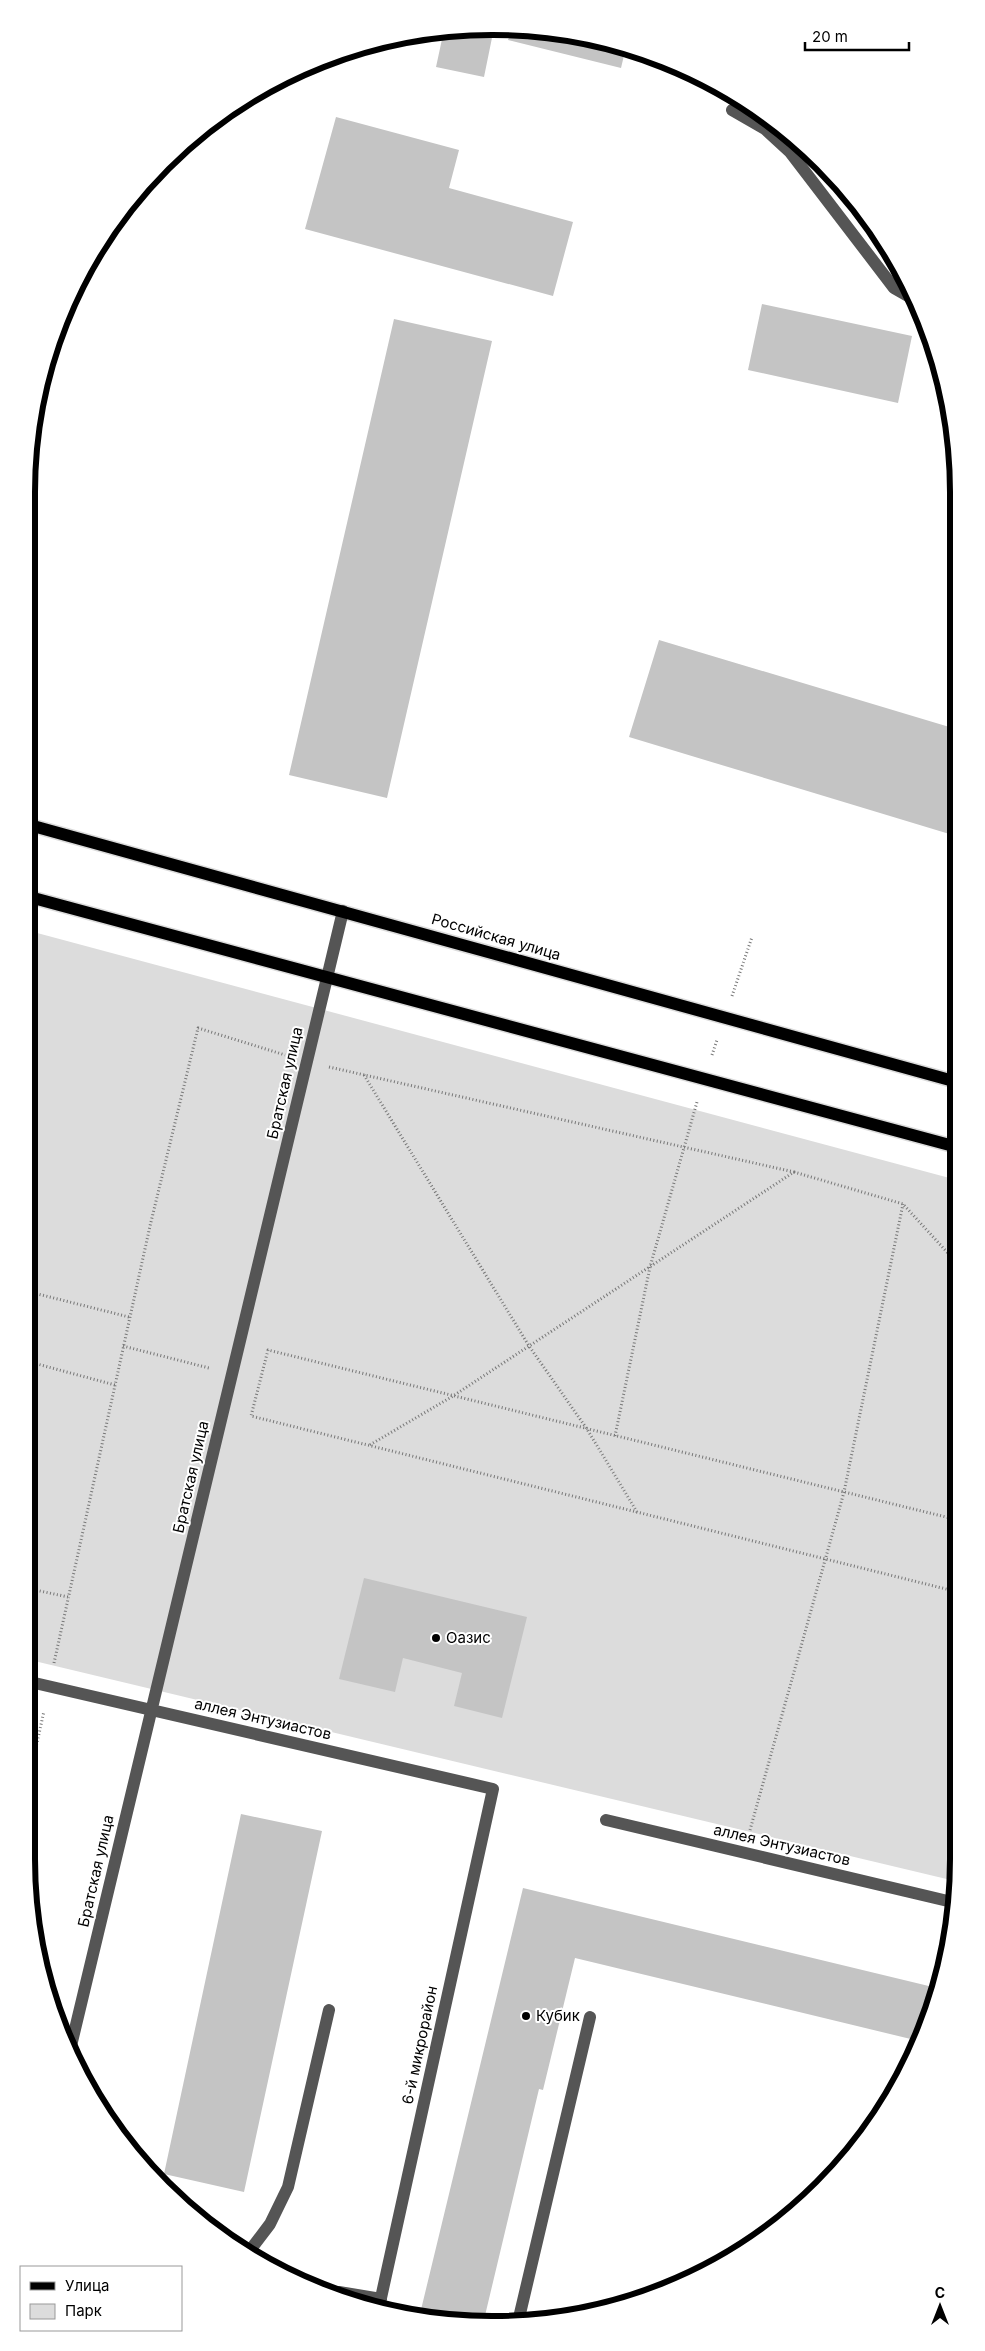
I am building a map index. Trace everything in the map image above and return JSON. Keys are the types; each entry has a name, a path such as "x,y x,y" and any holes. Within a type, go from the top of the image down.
{"main road":[{"name":"Российская улица","path":"35,826 950,1080"},
{"path":"35,898 950,1145"}],"street":[{"path":"732,110 765,129 790,152 894,288 905,294"},
{"name":"Братская улица","path":"73,2040 343,911"},
{"name":"аллея Энтузиастов","path":"35,1683 492,1789"},
{"name":"6-й микрорайон","path":"380,2302 492,1789"},
{"name":"аллея Энтузиастов","path":"606,1820 948,1901"},
{"path":"252,2248 270,2224 288,2187 329,2010"},
{"path":"520,2315 590,2017"}],"path":[{"path":"615,1436 650,1267 683,1148 724,1017 752,937"},
{"path":"35,1751 129,1317 198,1028 307,1062 794,1172 903,1204 950,1255"},
{"path":"364,1075 529,1346 587,1429 637,1512"},
{"path":"368,1446 453,1396 794,1172"},
{"path":"743,1852 844,1492 903,1204"},
{"path":"35,1293 129,1317"},
{"path":"123,1346 260,1382"},
{"path":"950,1518 268,1350 252,1416 950,1590"},
{"path":"35,1363 114,1385"},
{"path":"35,1590 68,1597"}],"green space":[{"path":"35,932 950,1178 949,1880 35,1661"}],"building":[{"path":"493,35 484,77 436,67 442,38"},
{"path":"509,36 552,39 624,55 621,68 508,40"},
{"path":"336,117 459,150 449,188 573,222 553,296 305,229"},
{"path":"762,304 912,336 898,403 748,370"},
{"path":"394,319 492,341 387,798 289,775"},
{"path":"659,640 950,727 950,834 629,737"},
{"name":"Оазис","path":"364,1578 527,1617 502,1718 454,1706 462,1673 403,1658 395,1692 339,1679"},
{"path":"241,1814 322,1831 244,2192 164,2174"},
{"path":"523,1888 931,1987 913,2039 575,1958 543,2090 539,2089 485,2316 421,2310"}],"place":[{"name":"Оазис","path":"436,1638"},
{"name":"Кубик","path":"526,2016"}]}
